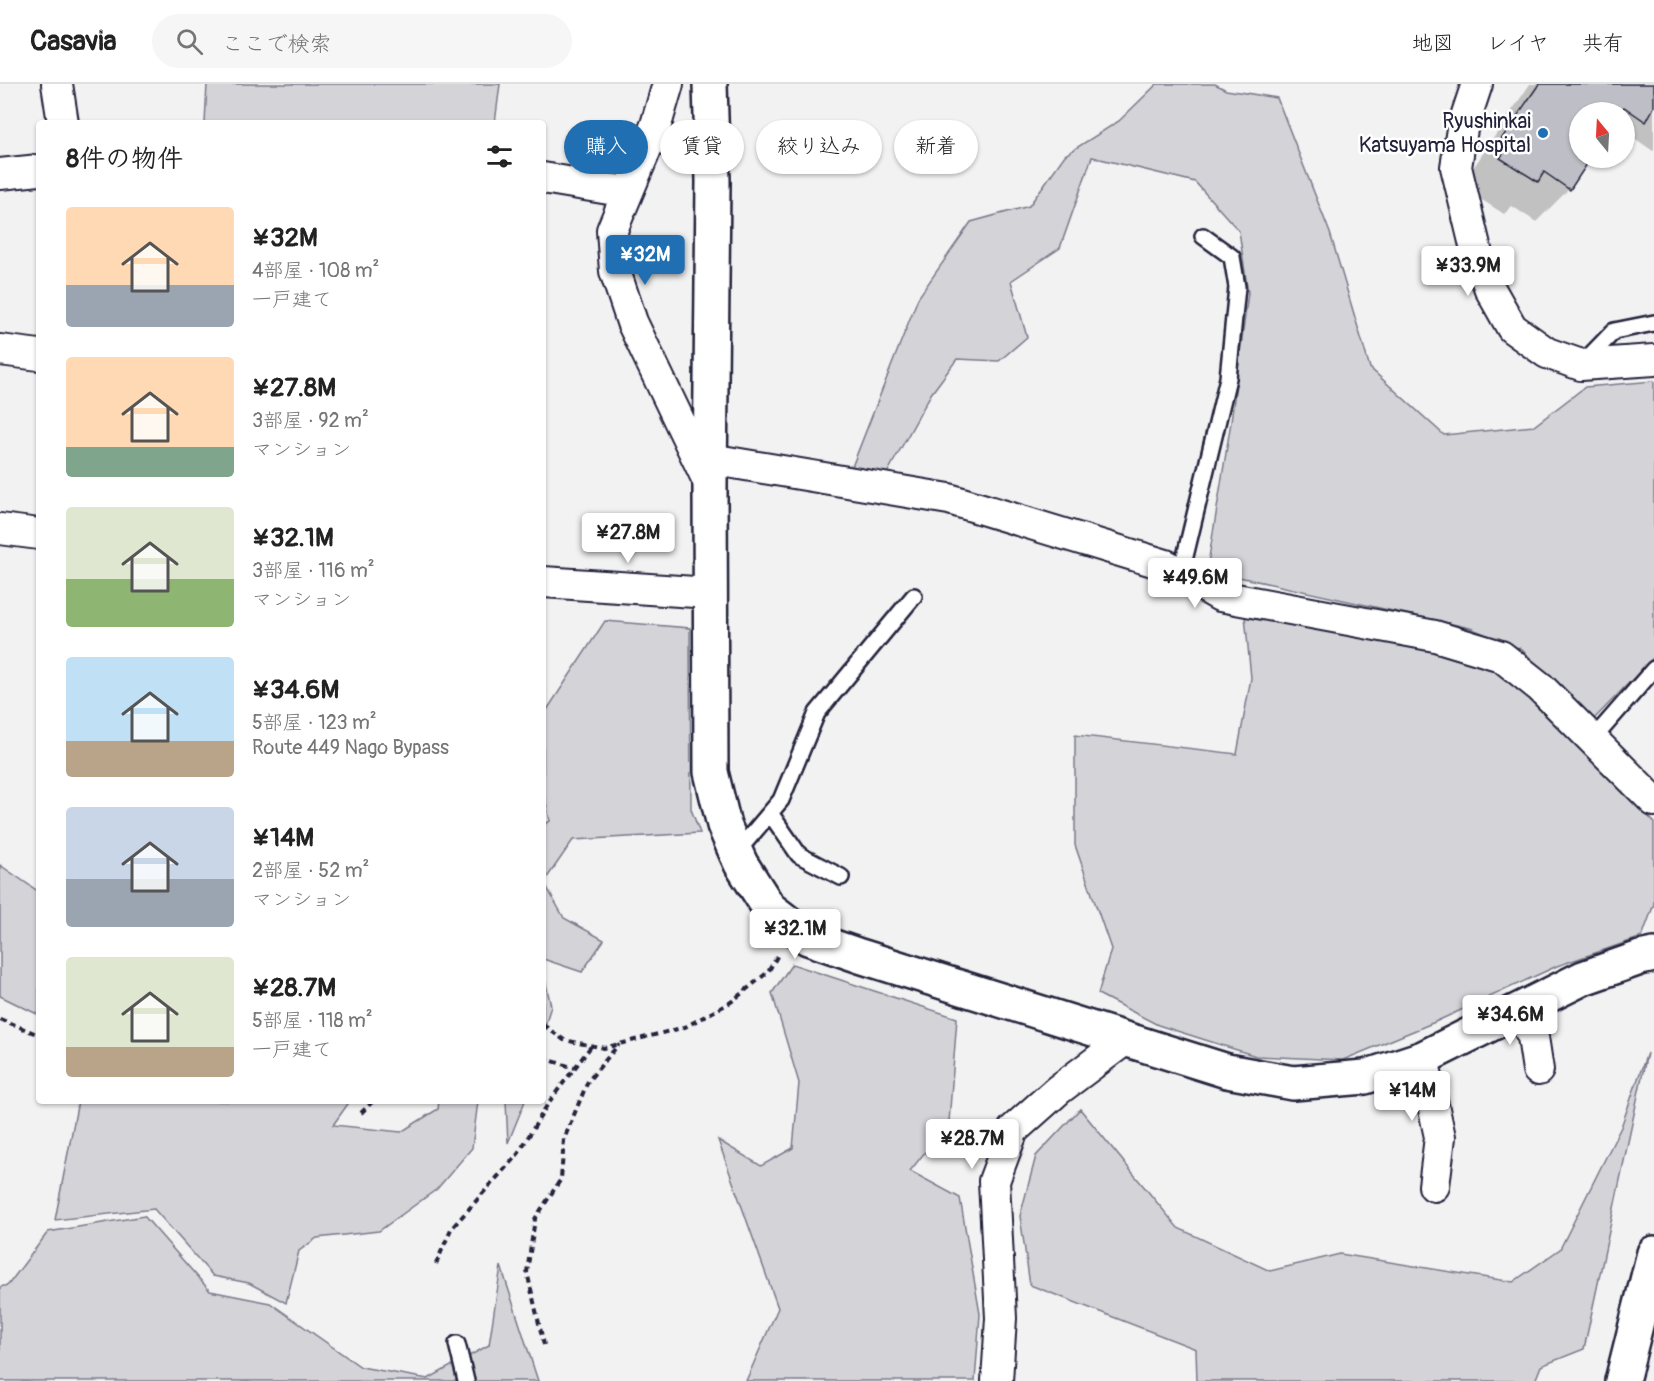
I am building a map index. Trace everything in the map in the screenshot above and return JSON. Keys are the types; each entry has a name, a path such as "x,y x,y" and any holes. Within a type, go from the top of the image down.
{"main road":[{"path":"710,84 713,181 710,472 711,772 724,825 736,853 770,908 808,938 860,956 1227,1071 1293,1083 1365,1077 1423,1058 1583,978 1654,955"},
{"path":"1622,1381 1654,1253"}],"street":[{"path":"57,84 63,120"},
{"path":"668,84 656,125 612,230 615,271 632,322 710,472 948,499 1166,565 1220,596 1435,636 1501,656 1540,687 1654,801"},
{"path":"1477,84 1462,129 1456,167 1477,255 1490,289 1512,328 1547,353 1581,365 1654,360"},
{"path":"0,174 36,170"},
{"path":"546,178 627,192"},
{"path":"0,350 36,355"},
{"path":"0,529 36,534"},
{"path":"546,582 710,593"},
{"path":"1519,1010 1533,1037 1538,1070"},
{"path":"997,1381 1001,1318 994,1181 1001,1161 1013,1130 1058,1090 1126,1039"},
{"path":"1423,1058 1440,1137 1434,1186"}],"lane":[{"path":"1180,573 1228,378 1237,287 1232,257 1203,236"},
{"path":"1581,365 1614,332 1654,323"},
{"path":"736,853 781,800 817,713 914,596"},
{"path":"1593,739 1654,669"},
{"path":"770,813 799,855 841,878"},
{"path":"457,1344 466,1381"}],"path":[{"path":"546,1027 564,1040 604,1048 685,1027 731,1002 768,972 794,927"},
{"path":"0,1018 36,1034"},
{"path":"544,1345 527,1272 535,1219 561,1179 564,1139 588,1081 619,1044"},
{"path":"436,1264 451,1229 518,1154 549,1102 592,1045"},
{"path":"546,1059 575,1068"},
{"path":"361,1113 370,1104"}],"shaded area":[{"path":"207,84 500,84 495,120 205,120"},
{"path":"1157,84 1215,84 1226,90 1277,98 1330,233 1370,368 1444,435 1534,426 1585,387 1654,381 1654,657 1592,721 1521,649 1470,628 1207,570 1231,422 1248,293 1239,231 1195,182 1092,157 1060,248 1011,281 1027,337 999,361 957,359 931,394 885,477 850,472 918,298 971,222 1029,206 1065,155 1119,121"},
{"path":"1245,616 1445,650 1503,671 1654,822 1654,904 1642,937 1557,966 1435,1022 1343,1060 1256,1056 1158,1025 1098,994 1111,949 1075,845 1075,735 1237,754 1251,678"},
{"path":"605,621 690,628 691,809 700,833 573,840 546,879 546,823 550,821 546,803 546,711"},
{"path":"0,865 36,890 36,1014 0,996"},
{"path":"546,886 564,918 604,940 582,972 546,960"},
{"path":"792,964 957,1018 949,1122 910,1171 960,1198 980,1314 975,1381 746,1381 778,1308 718,1140 761,1166 793,1148 799,1083 772,993"},
{"path":"546,984 551,1006 546,1022"},
{"path":"1647,1053 1584,1349 1541,1366 1535,1381 1197,1381 1196,1349 1030,1285 1020,1216 1036,1156 1080,1109 1178,1228 1270,1271 1340,1254 1513,1282 1560,1249 1621,1127"},
{"path":"77,1104 348,1104 333,1125 401,1132 438,1109 439,1104 478,1104 472,1148 437,1189 379,1231 317,1238 299,1251 286,1303 249,1283 213,1276 154,1209 55,1220"},
{"path":"506,1104 524,1104 508,1143"},
{"path":"144,1216 210,1291 270,1303 361,1367 428,1379 489,1345 501,1266 538,1381 0,1381 0,1287 8,1285 48,1232"}],"building":[{"name":"Ryushinkai Katsuyama Hospital","path":"1539,84 1654,84 1654,107 1646,122 1635,114 1635,102 1569,102 1569,168 1584,168 1570,190 1544,172 1538,182 1500,158 1506,150 1498,144"}],"place":[{"name":"Ryushinkai Katsuyama Hospital","path":"1543,133"}]}
